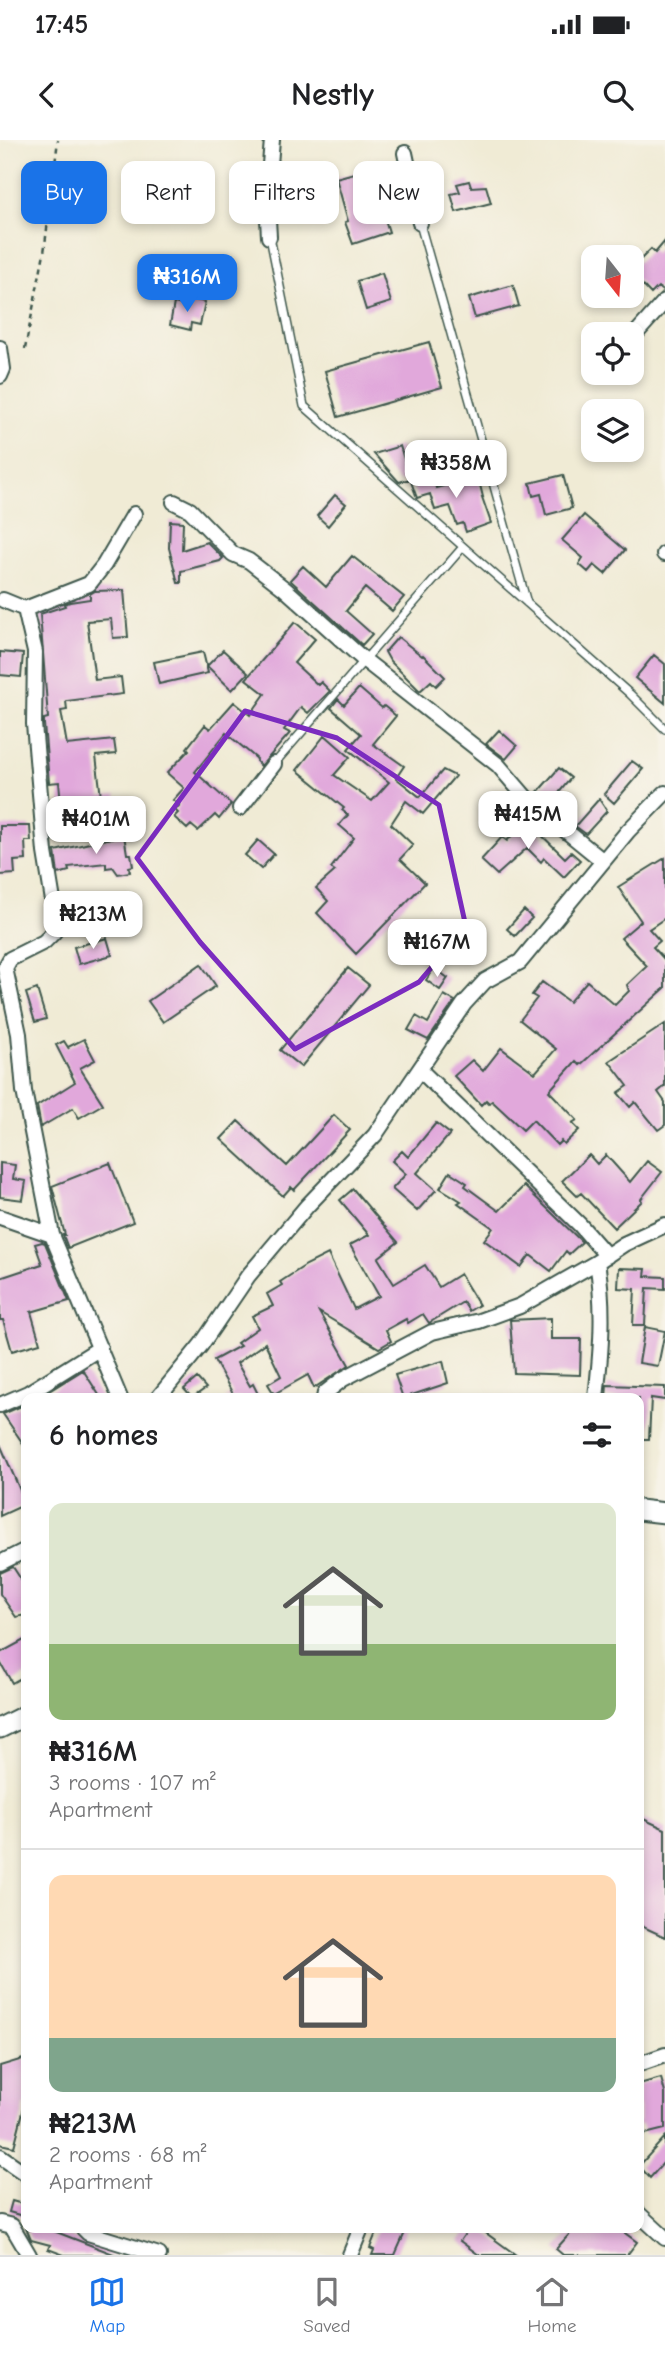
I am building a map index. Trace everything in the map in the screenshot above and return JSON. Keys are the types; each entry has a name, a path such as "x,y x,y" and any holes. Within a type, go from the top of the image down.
{"main road":[{"path":"644,1511 665,1513"},
{"path":"0,1728 21,1718"}],"street":[{"path":"270,237 267,201 272,140"},
{"path":"405,153 407,161"},
{"path":"644,325 665,301"},
{"path":"0,348 3,369 0,376"},
{"path":"174,502 190,510 233,554 249,561 285,589 363,659 498,765 528,800 603,861"},
{"path":"2,600 25,609 89,584 104,565 134,514"},
{"path":"25,609 35,652 34,724 45,852 56,919 54,932 44,942 10,959 5,968 19,1034 24,1091 52,1235 118,1393"},
{"path":"240,808 274,764"},
{"path":"162,1393 201,1345 248,1276 307,1206 375,1135 464,1004 485,981 520,962 628,831 665,793"},
{"path":"420,1070 580,1224 602,1259 603,1336 597,1393"},
{"path":"0,1217 52,1235"},
{"path":"325,1393 343,1379 432,1332 479,1321 520,1306 624,1244 665,1225"},
{"path":"28,1393 100,1348"},
{"path":"0,1405 21,1396"},
{"path":"0,1563 21,1552"},
{"path":"644,2062 665,2055"},
{"path":"0,2156 21,2171"},
{"path":"644,2219 665,2238"},
{"path":"0,2223 12,2226 29,2255"},
{"path":"88,2233 159,2255"},
{"path":"350,2255 359,2233"}],"lane":[{"path":"419,224 527,603"},
{"path":"270,237 304,406 630,694 665,729"},
{"path":"274,764 463,547"}],"path":[{"path":"25,349 44,253 58,140"}],"highlighted area":[{"path":"245,711 337,738 439,805 466,927 419,982 295,1049 200,942 137,858"}],"building":[{"path":"353,173 353,224 386,224 389,232 353,244 345,222 348,221 339,189 339,177"},
{"path":"469,181 471,187 486,186 491,203 456,212 451,194 460,192 457,184"},
{"path":"665,241 665,292 658,287 651,294 644,287 644,256 651,249 655,253"},
{"path":"382,273 391,302 366,310 357,281"},
{"path":"513,285 519,306 475,318 469,298"},
{"path":"186,298 205,302 200,325 191,323 190,330 170,325 174,303 184,305"},
{"path":"429,342 442,387 338,417 325,371"},
{"path":"400,446 410,479 399,482 374,454"},
{"path":"432,473 436,488 478,477 491,523 466,532 463,523 457,525 450,506 435,510 430,494 417,498 410,479"},
{"path":"563,475 572,508 546,515 541,494 533,496 530,483"},
{"path":"335,495 346,504 328,526 317,516"},
{"path":"584,515 625,550 605,574 594,565 588,572 579,564 583,558 562,540"},
{"path":"170,521 183,522 182,550 207,542 223,558 181,571 181,583 178,583 169,548"},
{"path":"352,556 404,597 392,611 365,588 346,611 372,634 362,645 290,580 303,566 326,587"},
{"path":"124,590 128,637 113,638 111,619 87,621 95,680 121,677 123,694 66,701 67,710 61,711 67,745 114,740 116,754 96,756 101,797 116,795 118,821 63,826 59,782 49,783 44,724 44,719 48,718 40,614 70,602 90,599 90,594 95,591"},
{"path":"295,622 315,639 294,663 318,685 321,682 330,691 308,713 301,707 284,730 290,733 261,766 257,759 226,733 195,772 231,804 219,819 215,815 198,831 191,825 187,829 174,817 178,813 175,810 180,805 173,800 184,788 167,773 189,750 187,748 205,725 210,729 234,702 250,715 265,694 246,679"},
{"path":"398,637 423,655 445,677 436,686 431,681 420,691 390,661 385,652"},
{"path":"223,650 248,673 232,690 207,666"},
{"path":"0,652 23,654 21,677 0,675"},
{"path":"203,652 208,673 159,684 154,662"},
{"path":"654,655 665,664 665,703 635,678"},
{"path":"359,688 396,716 373,744 404,766 396,778 420,797 443,770 455,776 423,814 406,801 391,824 413,845 400,859 425,883 356,954 317,913 328,901 316,888 335,871 331,868 354,838 339,825 348,815 342,810 344,808 297,770 325,735 350,757 334,775 372,801 389,782 348,749 361,734 331,708 338,699 344,705"},
{"path":"499,730 517,746 506,759 486,744"},
{"path":"632,761 643,769 614,803 604,794"},
{"path":"559,768 571,778 549,805 536,794"},
{"path":"599,799 607,811 586,834 575,826"},
{"path":"526,820 565,858 571,852 580,860 564,877 544,858 541,862 527,848 497,875 481,860 502,837 507,841"},
{"path":"0,826 30,826 31,841 25,841 26,860 14,861 15,874 0,875"},
{"path":"124,835 127,854 131,854 133,866 129,867 130,872 118,874 113,867 106,868 106,863 68,867 69,871 58,874 55,851"},
{"path":"258,840 274,854 261,869 245,855"},
{"path":"665,858 665,918 649,929 660,941 653,947 665,960 665,988 580,1065 576,1061 549,1091 577,1120 572,1123 579,1130 564,1144 561,1141 557,1145 533,1120 523,1130 492,1101 489,1103 486,1100 481,1105 454,1076 472,1060 483,1071 501,1048 535,1073 556,1049 520,1020 537,998 532,995 542,982 569,1002 587,981 615,1005 629,991 627,985 647,966 621,938 641,921 618,887"},
{"path":"524,910 532,918 515,936 507,929"},
{"path":"107,938 112,955 79,964 74,947"},
{"path":"201,964 216,986 163,1022 148,1001"},
{"path":"348,968 369,985 301,1067 280,1050"},
{"path":"434,968 448,978 440,990 426,980"},
{"path":"37,989 46,1019 35,1022 26,993"},
{"path":"444,995 455,1001 428,1040 408,1030 416,1016 428,1023"},
{"path":"665,1024 665,1086 658,1092 665,1102 665,1125 658,1130 635,1102 630,1107 618,1093 628,1086 609,1061"},
{"path":"84,1039 95,1060 80,1068 103,1104 79,1118 73,1108 41,1127 37,1106 75,1082 56,1045 64,1041 69,1049 68,1047"},
{"path":"334,1115 350,1130 294,1190 291,1187 283,1196 221,1139 238,1121 287,1166"},
{"path":"436,1123 450,1134 417,1173 436,1190 417,1211 392,1189 406,1174 392,1161 402,1151 408,1157"},
{"path":"589,1155 597,1164 606,1155 630,1182 647,1161 662,1172 642,1201 614,1228 581,1193 577,1196 562,1181"},
{"path":"0,1163 15,1165 13,1179 26,1181 23,1200 0,1197"},
{"path":"110,1163 133,1222 68,1248 52,1186"},
{"path":"450,1172 499,1211 524,1186 582,1242 569,1254 566,1251 551,1271 530,1255 521,1267 484,1240 493,1228 458,1203 461,1201 440,1188"},
{"path":"353,1189 398,1242 378,1258 394,1284 425,1265 439,1287 460,1274 479,1305 469,1311 463,1302 429,1323 423,1314 408,1323 406,1319 386,1330 391,1341 379,1348 319,1312 349,1365 314,1388 308,1375 273,1393 268,1384 281,1376 265,1343 237,1363 250,1386 253,1384 258,1393 232,1393 214,1360 240,1346 237,1343 258,1328 252,1316 273,1306 267,1294 282,1285 280,1282 328,1254 354,1309 379,1296 350,1245 369,1235 340,1200"},
{"path":"45,1243 69,1301 31,1312 40,1343 12,1351 3,1320 0,1320 0,1278 42,1264 35,1244"},
{"path":"619,1268 646,1269 645,1276 665,1277 665,1289 647,1288 645,1325 633,1325 635,1289 618,1288"},
{"path":"551,1318 551,1339 581,1339 580,1375 514,1373 510,1320"},
{"path":"645,1327 665,1331 658,1366 639,1363"},
{"path":"443,1361 448,1383 418,1393 401,1393 395,1375"},
{"path":"83,1370 98,1393 46,1393"},
{"path":"197,1378 206,1388 199,1393 188,1393 184,1389"},
{"path":"607,1385 665,1387 665,1400 651,1398 649,1439 644,1439 644,1393 606,1393"},
{"path":"21,1406 21,1441 3,1414"},
{"path":"0,1444 21,1492 21,1506 0,1516"},
{"path":"13,1567 21,1579 21,1616 16,1617 0,1594 0,1573"},
{"path":"21,1642 21,1678 12,1683 0,1662 0,1653"},
{"path":"644,1819 665,1829 665,1937 644,1927"},
{"path":"21,2060 21,2120 14,2147 0,2144 0,2066"},
{"path":"661,2078 665,2093 665,2129 645,2134 644,2131 644,2083"},
{"path":"665,2137 665,2161 650,2178 644,2171 644,2160"},
{"path":"12,2201 21,2204 21,2216 9,2212"},
{"path":"28,2233 59,2233 116,2255 64,2255 48,2249 50,2245 31,2240"},
{"path":"376,2233 405,2233 395,2255 372,2255 374,2250 370,2248"},
{"path":"466,2233 486,2233 516,2255 479,2255 460,2241"},
{"path":"570,2233 625,2233 637,2242 627,2255 563,2255 556,2249"}]}
